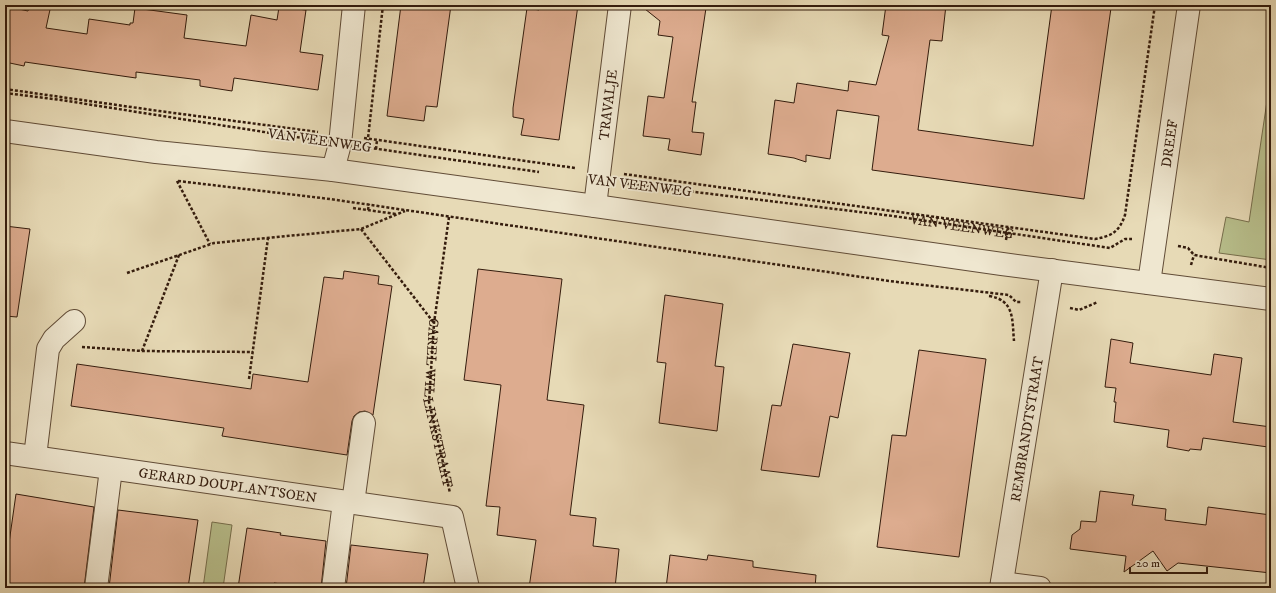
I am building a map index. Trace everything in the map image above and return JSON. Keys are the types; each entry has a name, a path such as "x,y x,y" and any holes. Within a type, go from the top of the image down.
{"street":[{"path":"333,170 341,140 354,5"},
{"name":"TRAVALJE","path":"595,206 620,5"},
{"name":"DREEF","path":"1149,283 1190,5"},
{"name":"VAN VEENWEG","path":"5,131 156,152 333,170 1052,270 1271,298"},
{"name":"REMBRANDTSTRAAT","path":"1001,586 1052,270"},
{"path":"35,458 48,349 54,339 74,321"},
{"path":"333,588 364,423"},
{"name":"GERARD DOUPLANTSOEN","path":"5,453 452,518"},
{"path":"96,588 111,469"},
{"path":"452,518 468,588"},
{"path":"1001,586 1040,588"}],"path":[{"path":"367,147 383,5"},
{"path":"5,89 159,111 341,140 368,139 598,175 1095,239 1105,237 1115,232 1122,225 1125,215 1155,5"},
{"name":"VAN VEENWEG","path":"5,92 341,140 367,147 542,172"},
{"name":"VAN VEENWEG","path":"598,175 1110,248 1125,239 1155,241 1188,248 1194,255 1271,268"},
{"path":"170,180 330,199 889,281 1009,295 1016,302 1047,304 1079,310 1102,300"},
{"path":"177,181 210,244"},
{"path":"353,208 397,214"},
{"path":"127,274 210,244 361,229 405,210"},
{"name":"CAREL WILLINKSTRAAT","path":"449,217 434,323 429,402 451,500 452,518"},
{"path":"361,229 434,323"},
{"path":"249,379 268,238"},
{"path":"142,351 180,254"},
{"path":"989,296 1004,302 1009,308 1012,314 1015,344"},
{"path":"50,345 142,351 252,352"}],"green space":[{"path":"1271,74 1271,260 1219,253 1226,217 1249,222"},
{"path":"212,522 232,525 223,588 203,588"}],"building":[{"path":"30,5 51,5 46,28 87,34 89,19 130,25 130,23 133,23 135,8 187,15 184,38 246,46 251,15 277,20 279,7 306,10 300,52 323,55 318,90 234,78 232,91 200,86 200,80 136,72 136,78 25,62 24,66 5,62 5,6 28,11"},
{"path":"401,5 451,5 437,107 426,106 424,121 387,116"},
{"path":"539,5 578,5 559,140 521,135 524,119 513,117 527,8 539,10"},
{"path":"640,5 658,5 681,8 681,5 685,5 706,8 692,102 696,102 692,132 704,133 701,155 668,150 670,139 643,136 648,96 664,98 673,37 658,35 660,21"},
{"path":"886,5 946,5 942,41 930,40 918,130 1033,146 1052,5 1088,5 1111,8 1084,199 872,170 879,116 837,110 830,159 806,155 806,162 794,158 768,154 775,100 794,103 797,83 848,91 849,81 876,85 889,36 882,35"},
{"path":"5,226 30,229 17,317 5,316"},
{"path":"478,269 562,279 547,400 584,405 570,515 596,518 593,546 619,549 615,588 529,588 536,540 497,535 500,507 486,506 501,385 464,380"},
{"path":"344,271 379,276 378,284 392,286 373,415 365,411 359,412 354,416 347,455 222,436 224,428 71,406 77,364 251,389 253,374 308,382 324,277 343,279"},
{"path":"665,295 723,304 715,366 724,367 717,431 659,423 666,363 657,362"},
{"path":"1111,339 1133,343 1130,363 1211,375 1214,354 1242,358 1233,422 1271,427 1268,447 1203,438 1201,450 1190,449 1189,451 1167,447 1169,430 1114,422 1116,388 1105,387"},
{"path":"793,344 850,353 838,418 830,416 819,477 761,470 772,405 781,406"},
{"path":"919,350 986,359 959,557 877,547 892,435 906,436"},
{"path":"1100,491 1134,495 1132,505 1166,509 1165,520 1206,525 1208,507 1271,515 1271,573 1178,563 1167,571 1153,551 1124,572 1126,556 1070,549 1072,535 1080,529 1081,521 1096,522"},
{"path":"16,494 94,507 84,588 5,588 5,571"},
{"path":"118,510 198,520 188,588 109,588"},
{"path":"247,528 281,533 280,535 326,541 321,588 274,583 273,588 238,588"},
{"path":"351,545 428,554 423,588 346,588"},
{"path":"670,555 707,560 708,555 753,561 753,567 816,575 815,588 666,588"}]}
